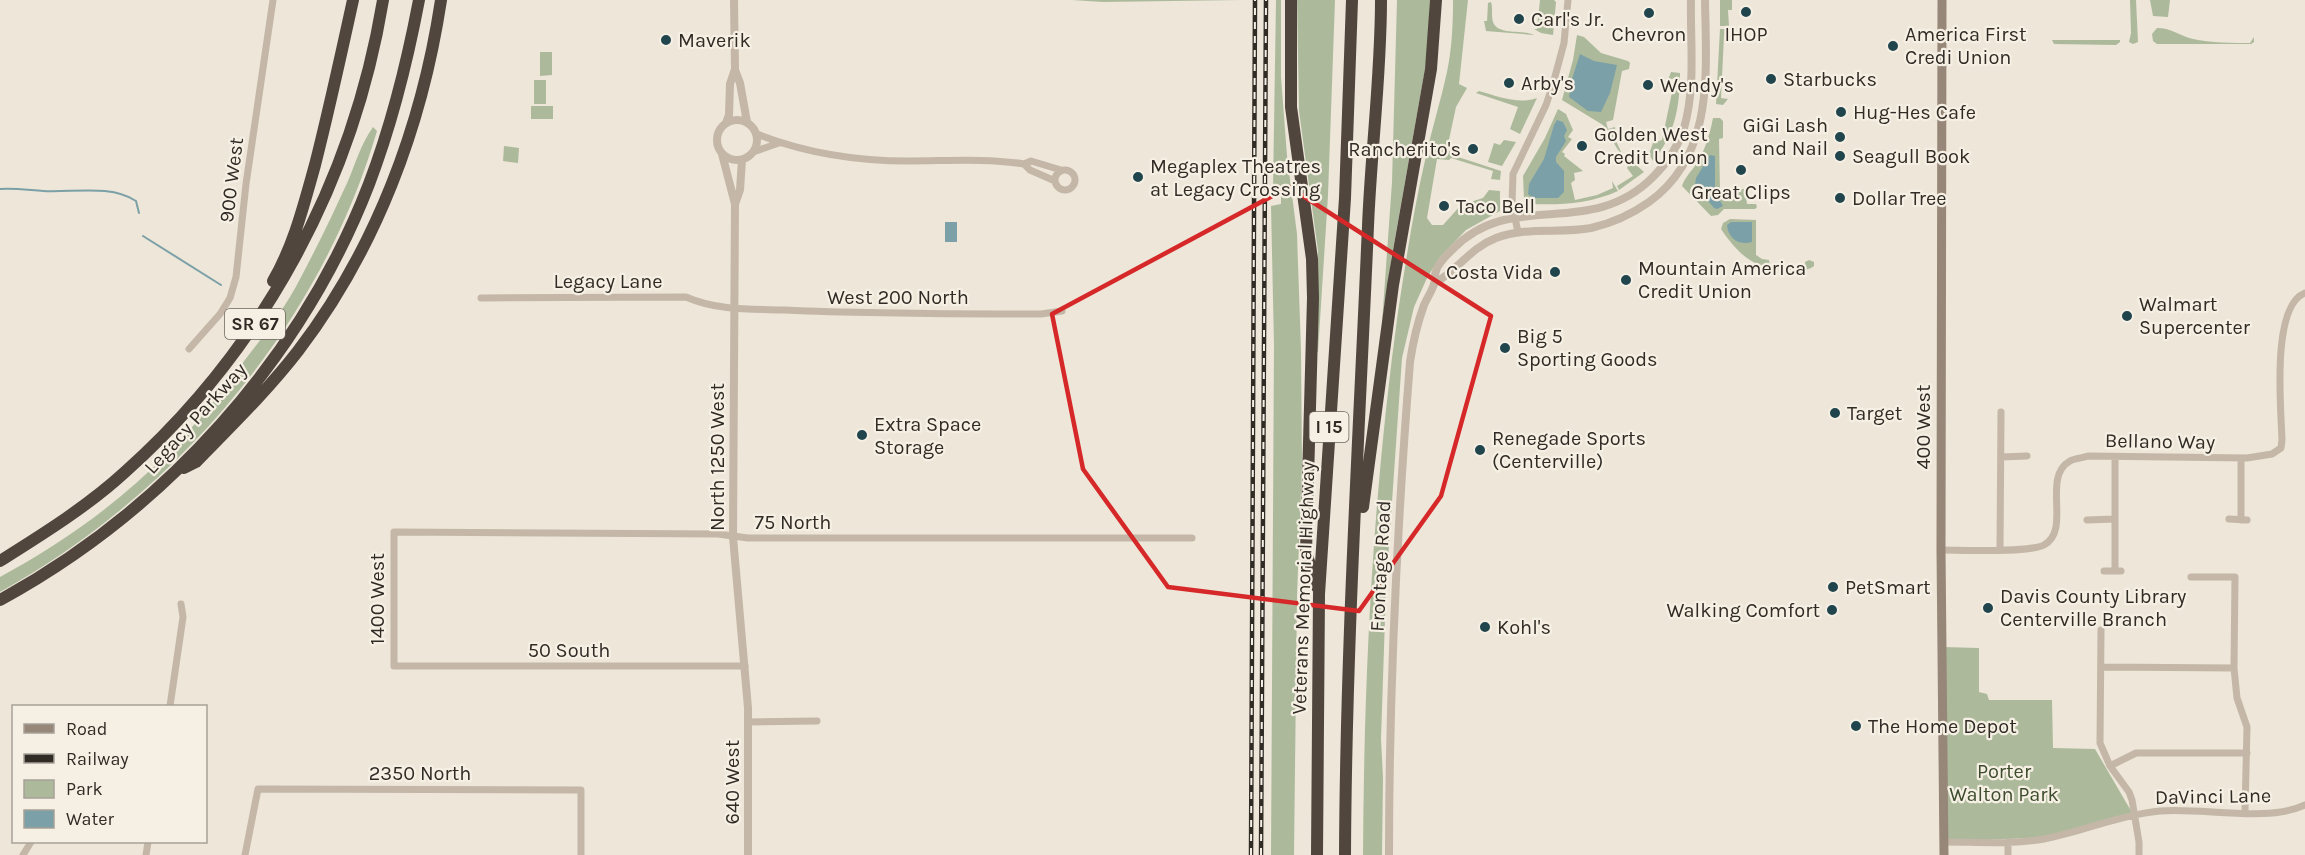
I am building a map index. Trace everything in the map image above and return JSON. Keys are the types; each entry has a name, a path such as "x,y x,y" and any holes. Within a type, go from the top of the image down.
{"highway":[{"path":"234,355 257,308 278,273 304,206 325,126 353,0"},
{"name":"Legacy Parkway","path":"0,561 71,514 124,473 197,400 234,355 280,285 320,209 342,156 362,96 383,0"},
{"name":"Legacy Parkway","path":"0,600 93,541 124,518 175,473 243,399 288,337 320,284 352,223 372,176 395,105 419,0"},
{"path":"175,473 196,462 256,400 298,351 353,264 387,199 413,126 435,38 441,0"},
{"path":"1291,0 1291,107 1312,259 1306,552 1319,594"},
{"name":"Veterans Memorial Highway","path":"1317,855 1319,594 1345,198 1352,0"},
{"name":"I 15","path":"1345,855 1345,737 1368,224 1381,42 1381,0"},
{"path":"1353,576 1393,285 1431,69 1436,0"},
{"path":"1425,103 1436,81 1441,44 1441,0"}],"main road":[{"name":"400 West","path":"1942,0 1941,550 1944,855"}],"street":[{"name":"900 West","path":"189,349 220,314 230,298 236,277 246,184 273,0"},
{"path":"734,0 735,69 747,122"},
{"path":"1518,232 1512,204 1513,174 1546,105 1553,84 1564,43 1568,0"},
{"name":"Frontage Road","path":"1389,855 1390,714 1394,607 1410,362 1417,326 1435,283 1436,270 1452,250 1467,237 1495,221 1515,217 1576,214 1602,208 1634,193 1664,166 1680,139 1689,107 1691,0"},
{"name":"Frontage Road","path":"1435,283 1447,276 1460,261 1477,248 1496,238 1518,232 1570,230 1600,226 1637,210 1669,185 1690,153 1700,124 1706,68 1705,0"},
{"path":"735,69 730,84 729,115 721,128 717,141 722,154 732,160 742,160 753,152 779,143"},
{"path":"726,123 736,120 747,122 753,127 758,139 753,152"},
{"path":"757,135 779,143 836,156 871,160 977,160 1024,164 1031,161 1073,172 1076,180 1074,186 1063,190 1055,181 1030,170 1024,164"},
{"name":"North 1250 West","path":"722,154 735,204 733,537 748,708"},
{"name":"North 1250 West","path":"735,204 740,190 742,160"},
{"path":"1055,181 1061,170"},
{"name":"Bellano Way","path":"1941,550 2000,550 2041,546 2050,541 2055,532 2057,476 2069,461 2088,456 2241,458 2272,454 2280,448 2282,440 2281,353 2284,325 2288,310 2297,296 2305,293"},
{"name":"Legacy Lane","path":"481,298 686,297 705,305 734,309"},
{"name":"West 200 North","path":"734,309 839,313 1041,314 1062,311"},
{"path":"2000,550 2001,412"},
{"path":"2001,457 2027,456"},
{"path":"2104,571 2118,571 2115,457"},
{"path":"2229,519 2244,520 2241,458"},
{"path":"2087,520 2115,519"},
{"name":"75 North","path":"394,532 718,534 733,537 1192,538"},
{"name":"1400 West","path":"394,532 394,666"},
{"path":"2191,577 2235,577 2234,668 2237,698 2247,727 2245,812"},
{"path":"170,705 183,617 181,604"},
{"path":"2101,630 2100,743 2110,766 2129,792 2139,855"},
{"name":"50 South","path":"394,666 745,666"},
{"path":"2102,667 2234,668"},
{"name":"640 West","path":"748,708 748,855"},
{"path":"748,722 817,721"},
{"path":"2110,766 2136,753 2247,753"},
{"name":"2350 North","path":"245,855 258,789 581,790 581,855"},
{"name":"DaVinci Lane","path":"1944,842 2008,842 2052,837 2161,811 2270,813 2305,805"},
{"path":"2008,842 2008,855"}],"highlighted area":[{"path":"1289,187 1491,316 1441,496 1359,611 1168,587 1083,469 1052,314"}],"green space":[{"path":"1072,0 1241,0 1103,2"},
{"path":"1276,0 1281,0 1281,77 1287,156 1297,234 1301,350 1302,466 1297,596 1294,855 1271,855 1274,345 1271,206 1281,204 1281,189 1273,189"},
{"path":"1297,0 1335,0 1328,195 1318,352 1315,352 1318,251 1299,111"},
{"path":"1397,0 1430,0 1428,52 1382,323 1392,182"},
{"path":"1453,0 1468,0 1459,84 1467,88 1456,107 1447,149 1455,156 1501,171 1500,180 1491,179 1493,171 1451,158 1449,160 1437,159 1427,218 1432,225 1443,225 1461,205 1483,198 1489,190 1500,191 1500,211 1466,230 1440,257 1427,278 1414,307 1402,358 1386,588 1381,739 1382,855 1363,855 1368,650 1376,515 1389,380 1414,214 1449,63"},
{"path":"1540,0 1556,2 1553,35 1534,29 1537,29"},
{"path":"1720,0 1732,0 1732,10 1728,10 1729,26 1720,26"},
{"path":"2130,0 2136,0 2138,42 2133,44 2129,42"},
{"path":"2150,0 2170,0 2168,17 2153,16"},
{"path":"1491,2 1492,20 1496,26 1505,31 1534,35 1486,31 1484,21 1487,21 1488,3"},
{"path":"2157,28 2200,40 2250,43 2254,37 2254,42 2251,44 2157,44 2153,41 2152,34"},
{"path":"1720,29 1729,29 1729,36 1724,36 1721,98 1728,99 1723,105 1716,104"},
{"path":"1577,35 1584,37 1601,53 1630,63 1629,69 1622,71 1613,120 1606,122 1608,129 1615,127 1616,141 1622,154 1603,125 1562,100"},
{"path":"2052,40 2120,40 2120,42 2116,45 2054,44"},
{"path":"540,52 552,52 552,75 540,76"},
{"path":"1671,72 1680,73 1675,120 1666,141 1653,161 1649,154 1653,143 1662,140 1675,78 1668,80"},
{"path":"534,80 546,80 546,104 534,104"},
{"path":"1479,91 1523,101 1537,98 1520,134 1510,129 1518,107 1476,93"},
{"path":"531,106 553,106 553,119 531,119"},
{"path":"1558,109 1566,114 1573,130 1568,137 1572,139 1562,152 1583,171 1574,173 1575,180 1571,183 1575,200 1597,195 1613,188 1612,181 1618,191 1596,199 1564,204 1530,204 1524,199 1523,176 1545,138"},
{"path":"1713,118 1720,118 1723,121 1723,138 1719,139 1720,189 1745,189 1747,204 1756,204 1755,209 1724,209 1718,215 1711,216 1682,186 1702,153"},
{"path":"373,127 377,131 352,203 319,272 279,337 233,398 182,454 125,506 64,552 0,592 0,577 45,551 130,489 168,453 206,410 265,334 294,290"},
{"path":"1504,140 1516,142 1502,166 1488,162 1494,143 1500,145"},
{"path":"504,146 519,148 518,163 503,161"},
{"path":"1630,162 1644,172 1619,190 1617,186 1633,176 1627,168"},
{"path":"1730,219 1756,220 1756,255 1769,260 1770,267 1805,268 1805,262 1809,260 1814,262 1814,266 1804,270 1768,268 1750,260 1735,247 1721,229 1723,223"},
{"name":"Porter Walton Park","path":"1942,647 1979,648 1979,692 1987,694 1989,700 2052,700 2053,748 2095,749 2134,816 2052,837 1944,842"}],"water":[{"path":"1580,54 1594,61 1617,65 1610,93 1601,112 1588,111 1569,97"},
{"path":"1557,120 1563,122 1567,130 1564,136 1566,141 1556,157 1556,162 1564,171 1564,192 1558,198 1533,198 1528,194 1529,184 1544,159"},
{"path":"1710,155 1715,156 1715,192 1723,206 1717,209 1695,185 1696,178"},
{"path":"945,222 957,222 957,242 945,242"},
{"path":"1731,222 1752,222 1752,242 1743,243 1732,238 1727,225"}],"waterway":[{"path":"0,189 91,190 115,193 136,201 139,213"},
{"path":"143,236 221,285"}],"railway":[{"path":"1251,855 1255,0"},
{"path":"1261,855 1266,0"}],"place":[{"name":"IHOP","path":"1746,12"},
{"name":"Chevron","path":"1649,13"},
{"name":"Carl's Jr.","path":"1519,19"},
{"name":"Maverik","path":"666,40"},
{"name":"America First Credi Union","path":"1893,46"},
{"name":"Starbucks","path":"1771,79"},
{"name":"Arby's","path":"1509,83"},
{"name":"Wendy's","path":"1648,85"},
{"name":"Hug-Hes Cafe","path":"1841,112"},
{"name":"GiGi Lash and Nail","path":"1840,137"},
{"name":"Golden West Credit Union","path":"1582,146"},
{"name":"Rancherito's","path":"1473,149"},
{"name":"Seagull Book","path":"1840,156"},
{"name":"Great Clips","path":"1741,170"},
{"name":"Megaplex Theatres at Legacy Crossing","path":"1138,177"},
{"name":"Dollar Tree","path":"1840,198"},
{"name":"Taco Bell","path":"1444,206"},
{"name":"Costa Vida","path":"1555,272"},
{"name":"Mountain America Credit Union","path":"1626,280"},
{"name":"Walmart Supercenter","path":"2127,316"},
{"name":"Big 5 Sporting Goods","path":"1505,348"},
{"name":"Target","path":"1835,413"},
{"name":"Extra Space Storage","path":"862,435"},
{"name":"Renegade Sports (Centerville)","path":"1480,450"},
{"name":"PetSmart","path":"1833,587"},
{"name":"Davis County Library Centerville Branch","path":"1988,608"},
{"name":"Walking Comfort","path":"1832,610"},
{"name":"Kohl's","path":"1485,627"},
{"name":"The Home Depot","path":"1856,726"}]}
